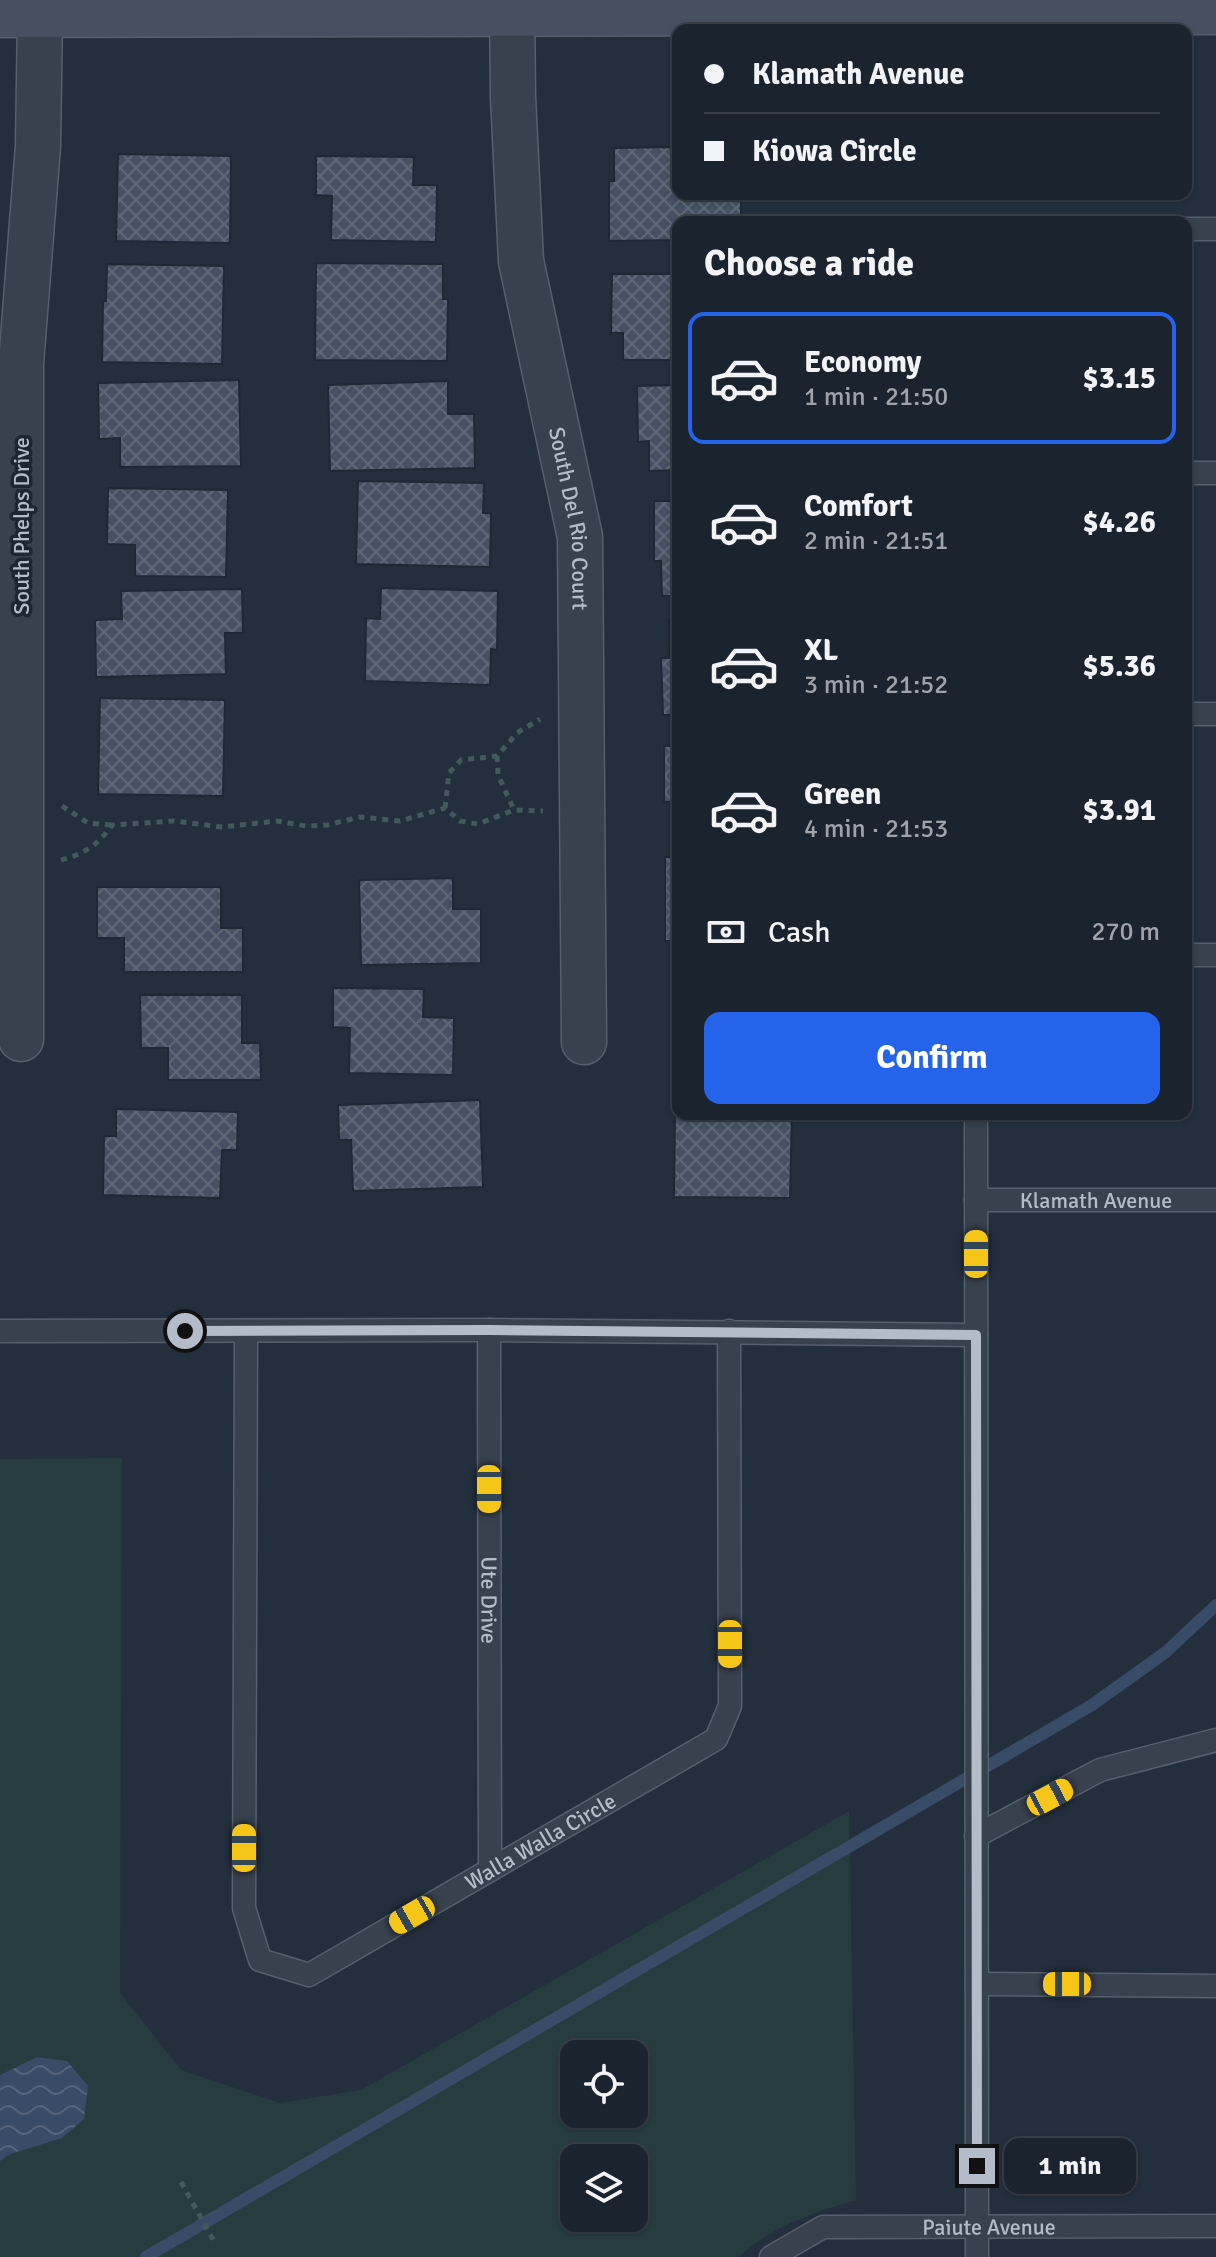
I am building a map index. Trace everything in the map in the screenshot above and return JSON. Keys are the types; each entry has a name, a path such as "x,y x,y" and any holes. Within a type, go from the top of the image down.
{"main road":[{"path":"20,15 512,7 1216,12"}],"street":[{"name":"South Del Rio Court","path":"512,7 521,261 580,537 584,1042"},
{"name":"South Phelps Drive","path":"20,15 38,146 21,364 21,1039"}],"lane":[{"path":"1192,229 1216,229"},
{"path":"1192,473 1216,473"},
{"path":"1192,714 1216,714"},
{"path":"1192,955 1216,955"},
{"path":"976,1120 977,2257"},
{"name":"Klamath Avenue","path":"976,1200 1216,1200"},
{"path":"0,1331 489,1330 976,1335"},
{"name":"Ute Drive","path":"489,1330 490,1870"},
{"name":"Walla Walla Circle","path":"246,1331 244,1908 260,1960 309,1975 716,1739 730,1706 729,1331"},
{"path":"976,1836 1100,1770 1216,1740"},
{"path":"977,1984 1216,1986"},
{"name":"Paiute Avenue","path":"771,2257 823,2227 1216,2226"}],"path":[{"path":"445,808 449,773 461,760 497,756 517,733 545,716 581,716"},
{"path":"497,756 498,775 514,810"},
{"path":"21,805 63,806 88,823 112,825 174,821 222,827 252,821 327,825 360,817 400,821 445,808"},
{"path":"445,808 460,821 478,824 514,810 582,813"},
{"path":"21,865 80,855 100,842 112,825"},
{"path":"181,2182 215,2243"}],"green space":[{"path":"122,1458 120,1993 181,2070 280,2103 361,2090 849,1811 856,2200 794,2222 738,2257 0,2257 0,1459"}],"water":[{"path":"37,2057 67,2061 88,2086 84,2119 62,2138 10,2154 0,2161 0,2075"}],"building":[{"path":"672,147 672,200 741,200 741,216 672,216 672,240 609,241 609,181 614,181 614,148"},
{"path":"118,154 231,156 230,243 116,241"},
{"path":"316,156 414,157 413,185 437,185 436,242 331,240 332,196 316,195"},
{"path":"316,263 443,264 443,299 448,299 447,361 315,360"},
{"path":"107,264 224,266 222,364 102,362"},
{"path":"612,274 672,274 672,360 623,360 623,333 611,333"},
{"path":"239,380 241,466 120,467 120,438 99,439 98,383"},
{"path":"448,381 448,414 474,414 475,468 330,471 328,385"},
{"path":"672,385 672,470 649,471 649,441 638,442 637,386"},
{"path":"358,481 484,483 483,513 491,513 490,567 356,564"},
{"path":"108,488 228,490 226,577 135,576 135,545 107,544"},
{"path":"654,501 672,501 672,596 662,596 661,561 654,561"},
{"path":"381,588 498,591 497,650 491,649 490,685 365,681 366,618 380,619"},
{"path":"242,589 243,633 225,633 226,674 96,677 95,620 122,619 121,591"},
{"path":"669,619 672,619 672,715 663,715 661,658 670,658"},
{"path":"100,698 225,700 223,796 98,794"},
{"path":"664,746 672,746 672,802 664,802"},
{"path":"665,857 672,857 672,941 665,941"},
{"path":"453,878 453,909 481,909 481,963 361,965 359,880"},
{"path":"97,887 221,887 221,928 243,928 243,972 124,972 124,938 97,938"},
{"path":"333,988 424,989 423,1017 454,1018 453,1075 349,1073 350,1028 333,1027"},
{"path":"140,995 242,995 242,1043 260,1043 261,1080 168,1080 168,1048 141,1048"},
{"path":"480,1100 483,1187 353,1191 351,1140 339,1140 338,1105"},
{"path":"116,1109 238,1112 237,1150 222,1150 220,1198 103,1195 104,1136 116,1136"},
{"path":"675,1120 792,1120 790,1198 674,1197"}],"waterway":[{"path":"146,2257 1092,1705 1166,1652 1216,1605"}],"route":[{"path":"185,1331 729,1331 976,1335 977,2166"}]}
